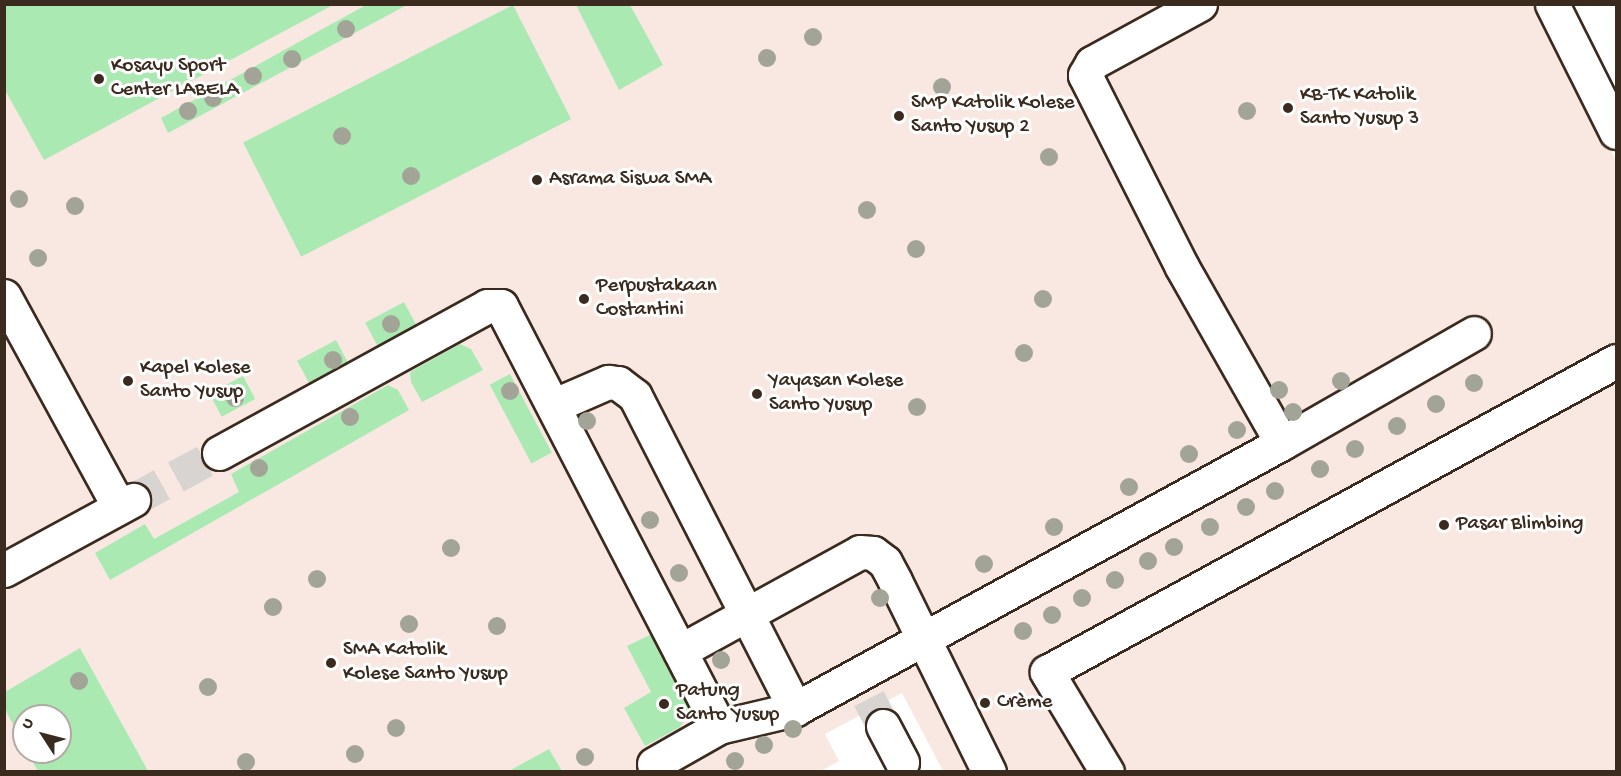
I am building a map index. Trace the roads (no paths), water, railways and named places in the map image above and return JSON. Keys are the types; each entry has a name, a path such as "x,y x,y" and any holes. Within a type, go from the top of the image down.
{"street":[{"path":"1200,4 1092,63 1085,75 1182,267 1282,443"},
{"path":"1552,4 1617,132"},
{"path":"4,296 126,503 4,570"},
{"path":"219,453 493,305 501,306 509,315 719,727"},
{"path":"654,764 719,727 795,709 870,700 923,637 1282,443 1474,333"},
{"path":"1107,771 1047,672 1617,361"},
{"path":"555,405 608,382 618,383 635,396 795,709"},
{"path":"680,651 867,552 885,562 988,771"},
{"path":"870,700 897,768"}],"tunnel":[{"path":"133,500 219,453"},
{"path":"869,698 883,726"}],"place":[{"name":"Kosayu Sport Center LABELA","path":"99,79"},
{"name":"KB-TK Katolik Santo Yusup 3","path":"1288,108"},
{"name":"SMP Katolik Kolese Santo Yusup 2","path":"899,116"},
{"name":"Asrama Siswa SMA","path":"537,180"},
{"name":"Perpustakaan Costantini","path":"584,299"},
{"name":"Kapel Kolese Santo Yusup","path":"128,381"},
{"name":"Yayasan Kolese Santo Yusup","path":"757,394"},
{"name":"Pasar Blimbing","path":"1444,525"},
{"name":"SMA Katolik Kolese Santo Yusup","path":"331,663"},
{"name":"Crème","path":"985,703"},
{"name":"Patung Santo Yusup","path":"664,704"}]}
